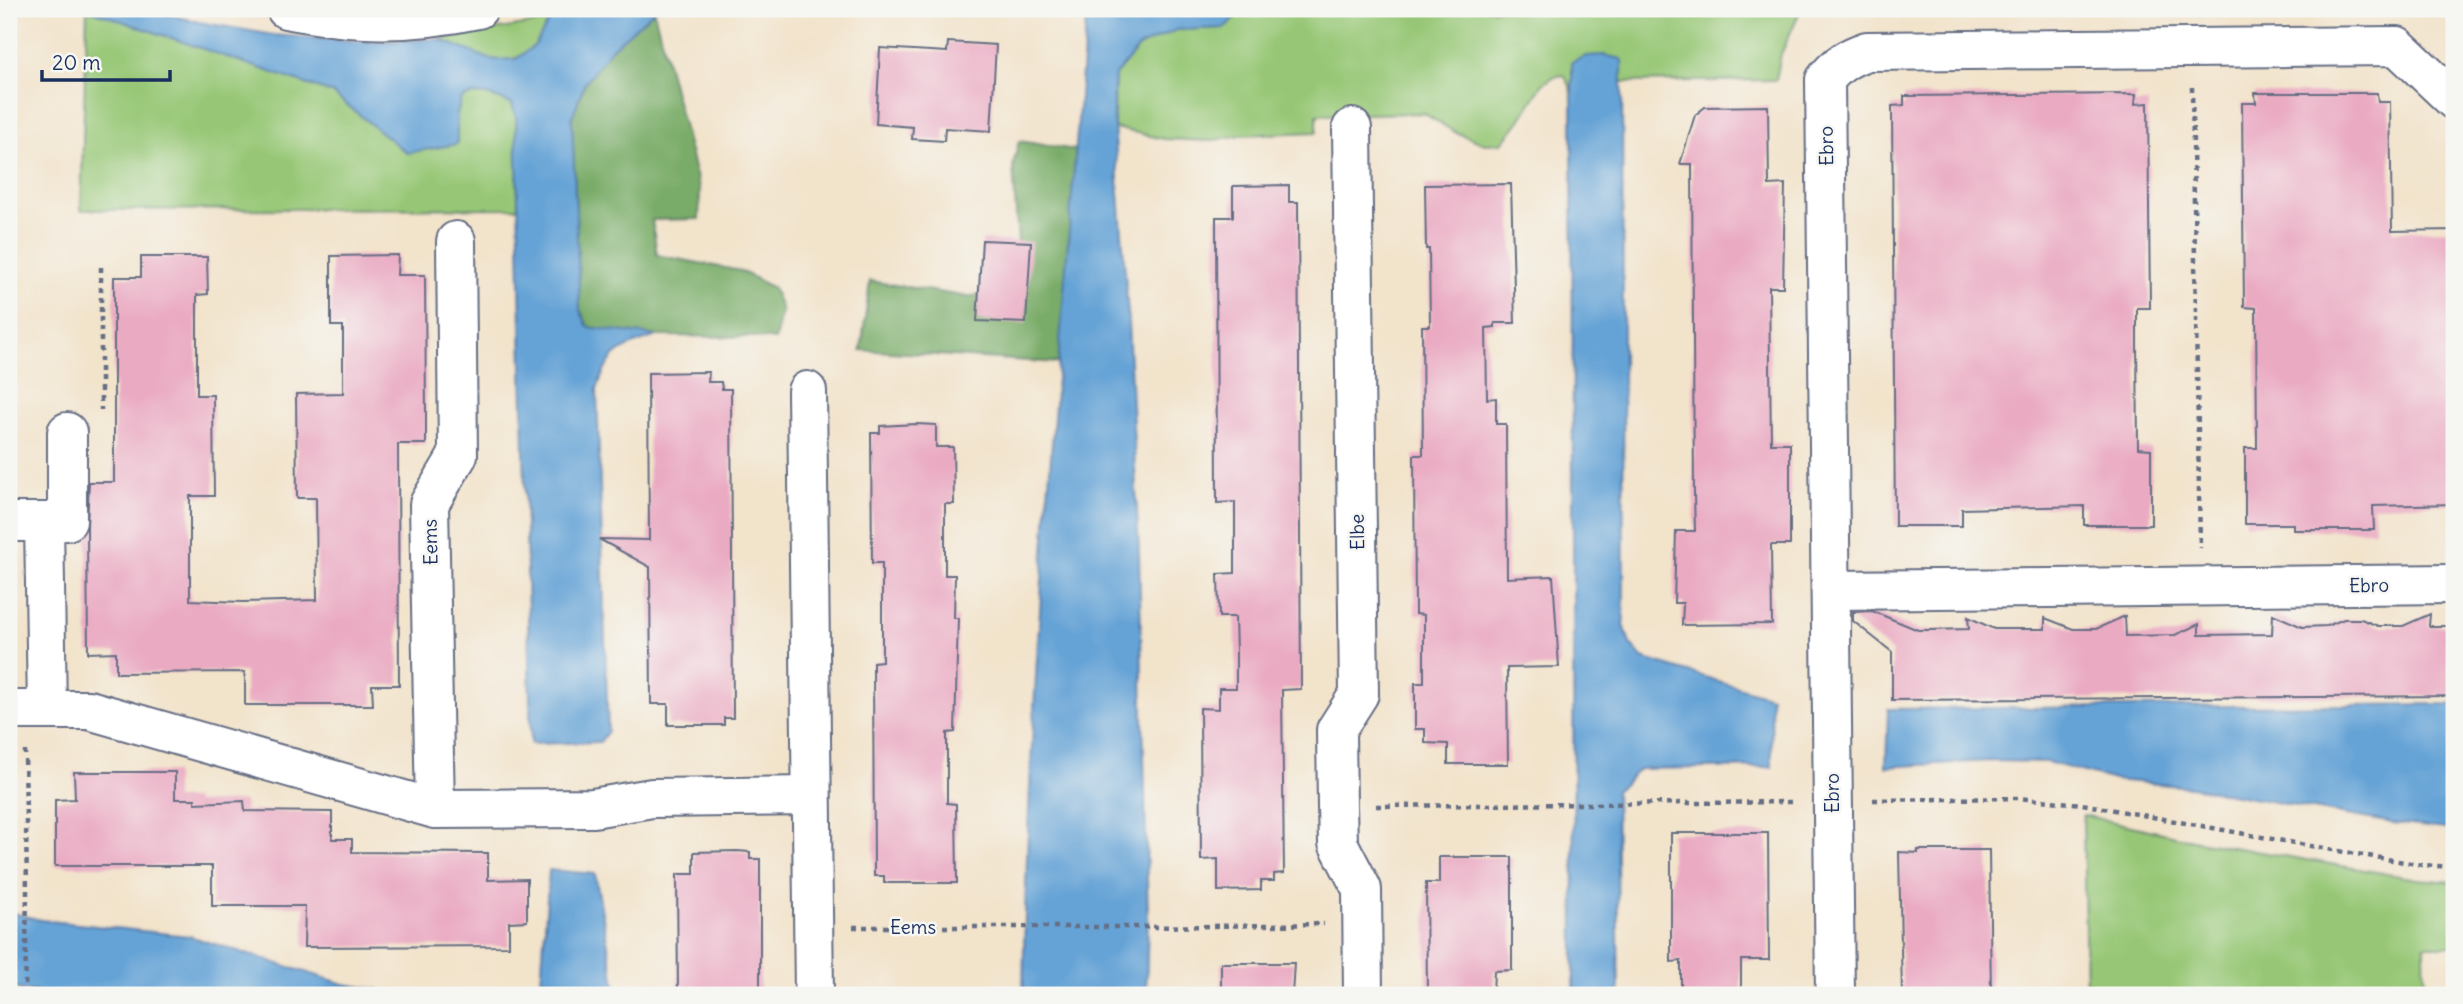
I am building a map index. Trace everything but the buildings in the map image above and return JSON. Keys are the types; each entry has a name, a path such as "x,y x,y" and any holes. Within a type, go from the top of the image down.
{"street":[{"path":"286,9 337,19 387,21 444,16 478,9"},
{"name":"Ebro","path":"1835,995 1825,80 1834,68 1850,56 1867,51 2397,46 2454,100"},
{"name":"Elbe","path":"1352,128 1359,694 1336,730 1338,843 1362,889 1363,995"},
{"name":"Eems","path":"435,809 429,504 458,455 456,241"},
{"path":"807,391 814,995"},
{"path":"66,432 68,521 27,522 27,710 89,710 435,809 593,808 652,798 811,796"},
{"name":"Ebro","path":"1832,590 2454,584"}],"path":[{"path":"2192,48 2200,587"},
{"path":"66,432 102,432 101,267"},
{"path":"25,995 27,710"},
{"path":"1337,806 2018,798 2069,803 2422,865 2454,867"},
{"name":"Eems","path":"813,927 1363,924"}],"green space":[{"path":"87,9 332,93 407,153 457,144 457,114 461,99 481,94 512,104 516,117 518,208 81,210"},
{"path":"1245,9 1557,9 1585,13 1603,9 1801,9 1781,54 1776,80 1622,82 1621,59 1572,62 1572,101 1570,86 1564,75 1553,77 1542,85 1502,143 1485,144 1455,132 1423,113 1317,115 1317,132 1241,135 1209,141 1164,139 1114,128 1115,75 1139,46 1177,30 1224,28"},
{"path":"654,11 700,191 699,219 652,220 657,255 741,271 773,288 782,310 775,340 754,337 657,336 588,327 580,310 572,118 584,84 611,49"},
{"path":"549,21 535,45 513,59 488,58 439,39"},
{"path":"1019,141 1076,150 1059,363 861,350 870,281 968,297 999,290 1019,261 1013,164"},
{"path":"2083,815 2197,841 2417,879 2454,882 2454,946 2424,946 2425,995 2086,995"}],"water":[{"path":"87,9 145,9 274,35 368,42 439,39 492,60 516,59 535,45 549,21 587,9 656,9 611,49 584,84 572,118 580,310 588,327 657,336 618,353 606,367 597,390 608,731 600,742 531,744 516,117 512,104 481,94 461,99 457,114 457,144 407,153 332,93"},
{"path":"1087,9 1245,9 1224,28 1177,30 1140,46 1115,75 1113,111 1127,300 1139,552 1148,918 1146,995 1023,995 1026,872 1039,625"},
{"path":"1604,55 1622,59 1624,624 1630,644 1642,658 1771,697 1772,767 1640,769 1616,791 1619,995 1574,995 1572,62 1586,56"},
{"path":"2454,704 2454,830 2392,823 2191,787 2114,780 2047,762 1988,761 1886,767 1888,709"},
{"path":"549,870 595,874 617,995 540,995"},
{"path":"9,912 41,920 189,936 344,984 410,995 58,995 11,988"}]}
